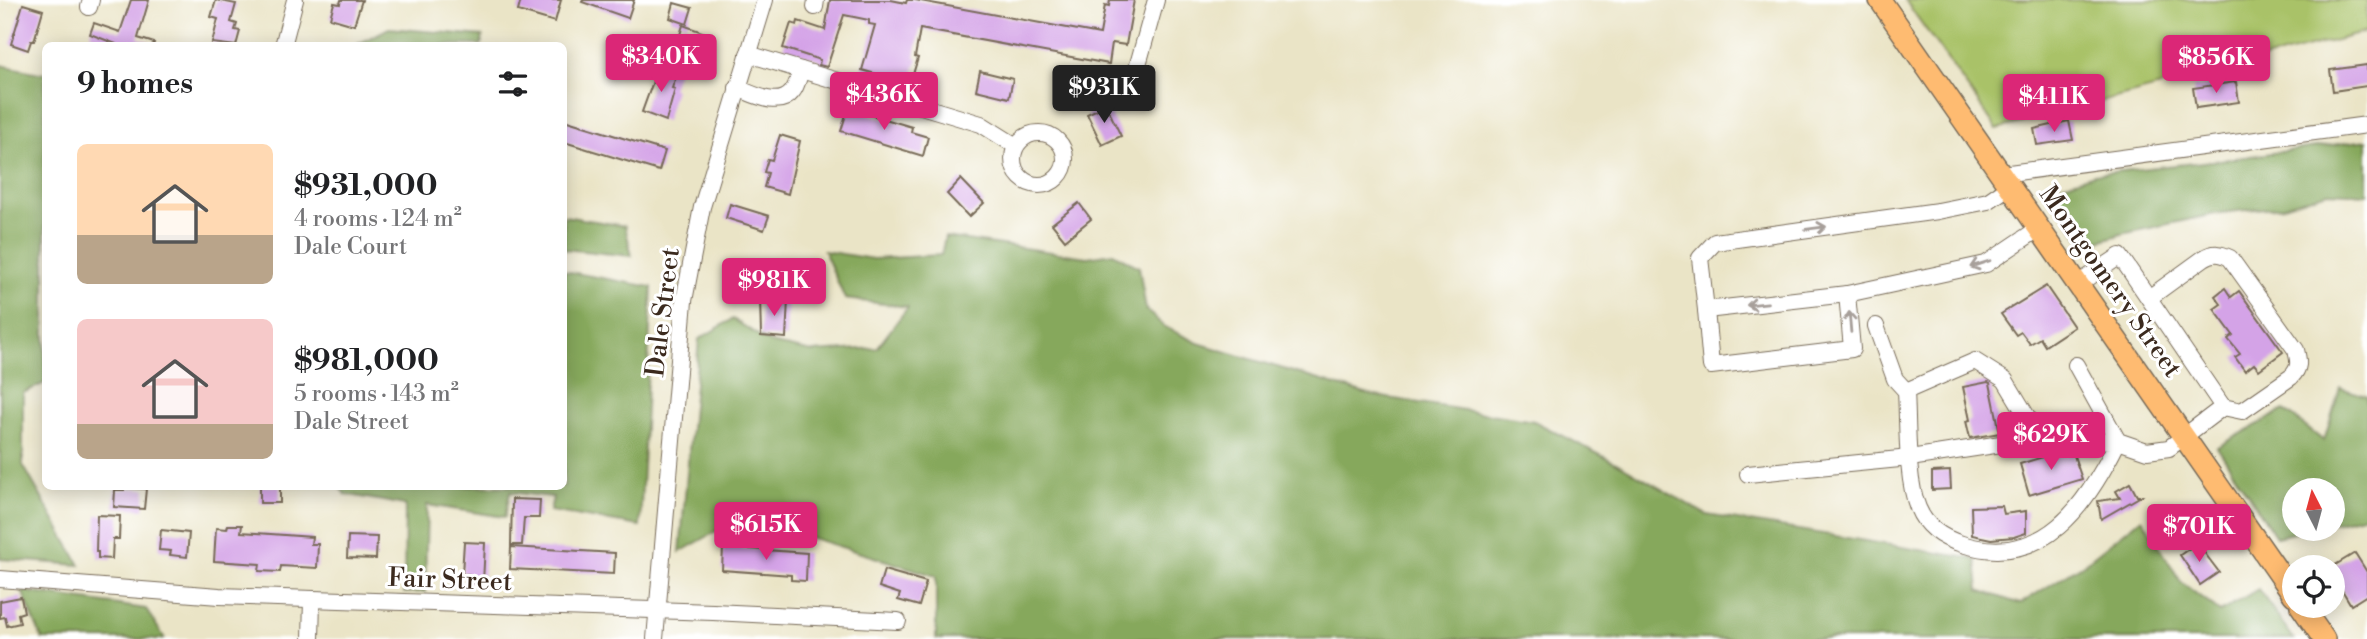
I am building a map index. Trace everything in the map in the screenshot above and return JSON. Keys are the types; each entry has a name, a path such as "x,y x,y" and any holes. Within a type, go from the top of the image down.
{"main road":[{"name":"Montgomery Street","path":"1880,0 2282,577"},
{"path":"2309,618 2324,639"}],"street":[{"path":"284,42 295,0"},
{"name":"Dale Street","path":"655,639 684,300 702,207 765,0"},
{"path":"1138,68 1156,0"},
{"path":"748,54 981,124 1016,146"},
{"path":"737,88 768,100 781,99 792,93 801,70"},
{"path":"1847,294 1852,349 1711,366 1700,258 1715,242 1976,204 1988,201 2006,180 2367,125"},
{"path":"1706,310 1847,294 1986,264 2038,229"},
{"path":"2078,285 2120,256 2222,407 2242,411 2297,371 2299,362 2295,350 2230,258 2212,253 2149,298"},
{"path":"1876,326 1895,379 1906,391 1910,457 1918,508 1928,527 1949,540 1981,550 2017,549 2042,540 2074,511 2100,478 2118,441"},
{"path":"1906,391 1975,361 2005,380 2040,438"},
{"path":"2076,365 2118,441"},
{"path":"1748,474 1910,457 2040,438 2118,441 2147,451 2169,448 2222,407"},
{"name":"Fair Street","path":"0,579 219,596 658,610 898,621"},
{"path":"311,639 312,599"}],"green space":[{"path":"1905,0 2367,0 2367,32 1997,129"},
{"path":"389,28 483,36 482,42 362,42"},
{"path":"0,65 42,73 42,384 23,393 23,465 80,565 0,559"},
{"path":"2367,140 2367,194 2327,192 2284,206 2220,213 2122,234 2085,245 2048,189 2094,174"},
{"path":"567,216 625,226 632,256 567,249"},
{"path":"945,237 1087,257 1113,253 1139,267 1146,310 1165,327 1198,343 1369,395 1534,421 1618,464 1707,515 1976,559 1979,590 2020,604 2085,563 2142,518 2181,582 2220,612 2258,589 2294,639 936,639 936,576 750,519 719,530 680,552 699,339 733,319 770,343 813,352 877,348 908,307 845,299 824,251 873,259 941,255"},
{"path":"567,272 652,287 640,526 550,511 553,497 510,492 505,517 427,505 425,592 404,593 405,505 345,494 342,490 567,490"},
{"path":"2340,388 2367,396 2367,515 2345,520 2345,478 2282,478 2282,536 2276,537 2217,447 2284,410 2324,441"},
{"path":"22,591 146,609 165,639 42,639"}],"building":[{"path":"131,0 149,0 138,38 151,42 111,42 90,34 94,23 120,32"},
{"path":"216,0 236,4 231,22 237,24 235,30 240,31 237,42 212,42 218,19 211,17"},
{"path":"341,0 362,0 354,25 330,18 334,3 340,4"},
{"path":"521,0 561,0 555,22 518,11"},
{"path":"634,0 628,18 582,2"},
{"path":"830,0 891,0 906,3 907,0 915,0 1100,34 1105,5 1109,6 1110,0 1134,0 1126,45 1112,43 1109,64 920,29 915,57 918,58 910,84 862,70 875,25 869,24 869,20 844,15 827,67 819,65 820,60 783,48 791,23 797,25 798,21 825,30"},
{"path":"674,3 692,8 687,24 670,18"},
{"path":"23,4 43,10 34,41 31,41 28,50 11,44"},
{"path":"683,25 705,33 701,45 706,47 702,60 675,51"},
{"path":"659,65 678,71 666,121 642,112"},
{"path":"2367,65 2367,86 2333,91 2330,70"},
{"path":"980,71 1013,79 1009,98 976,90"},
{"path":"2236,82 2239,102 2196,108 2193,88"},
{"path":"1106,105 1121,136 1102,145 1087,114"},
{"path":"848,108 912,127 911,132 928,137 923,156 841,131"},
{"path":"567,121 665,151 659,171 567,143"},
{"path":"2069,121 2073,140 2037,145 2034,129"},
{"path":"780,135 800,141 788,194 764,187 768,173 764,172 768,159 772,160"},
{"path":"961,179 984,203 969,217 947,194"},
{"path":"1079,203 1091,219 1065,240 1052,224"},
{"path":"730,204 769,216 764,230 726,218"},
{"path":"2046,286 2074,327 2045,346 2040,338 2030,344 2021,332 2016,335 2001,314"},
{"path":"2225,288 2231,297 2239,291 2283,352 2259,370 2254,364 2245,371 2235,357 2240,354 2228,339 2233,335 2214,309 2221,304 2215,296"},
{"path":"760,298 788,300 786,338 761,336"},
{"path":"1988,382 2000,433 1970,438 1966,421 1970,420 1963,387"},
{"path":"2072,450 2082,479 2029,495 2020,464"},
{"path":"1950,471 1951,489 1932,490 1932,472"},
{"path":"2130,483 2137,496 2141,496 2101,519 2098,501 2120,498 2116,491"},
{"path":"115,490 146,490 144,509 114,507"},
{"path":"260,490 280,490 280,503 260,503"},
{"path":"512,499 540,500 539,518 524,518 522,545 511,545"},
{"path":"2002,506 2004,514 2026,511 2026,533 1991,539 1972,535 1971,507"},
{"path":"97,515 120,516 119,539 113,539 112,559 98,558"},
{"path":"228,525 242,525 241,532 312,537 311,544 318,544 317,568 281,566 280,572 259,571 260,564 214,561 216,528 227,529"},
{"path":"161,530 189,533 187,557 170,555 171,551 159,550"},
{"path":"348,536 377,537 376,559 347,558"},
{"path":"464,542 485,543 483,583 468,582 468,574 462,574"},
{"path":"2197,543 2219,572 2200,585 2180,555"},
{"path":"511,547 615,553 614,574 510,569"},
{"path":"723,547 807,553 806,581 791,580 791,575 722,570"},
{"path":"2355,553 2367,572 2367,595 2351,605 2345,595 2345,559"},
{"path":"884,570 926,582 919,606 898,600 900,594 879,587"},
{"path":"21,597 24,612 18,614 20,623 7,626 5,617 0,618 0,601"}]}
